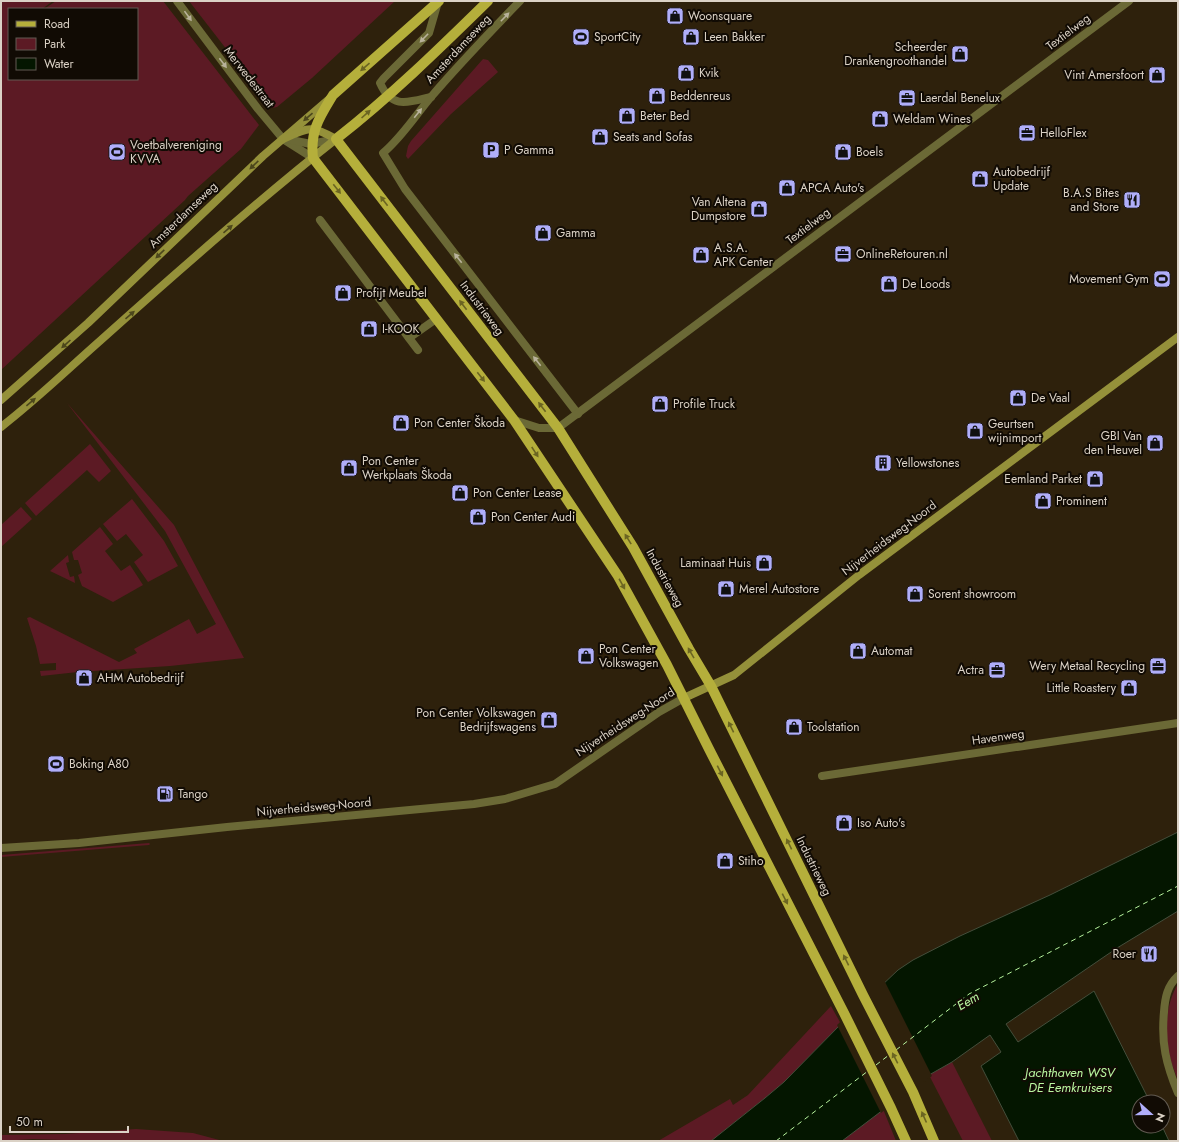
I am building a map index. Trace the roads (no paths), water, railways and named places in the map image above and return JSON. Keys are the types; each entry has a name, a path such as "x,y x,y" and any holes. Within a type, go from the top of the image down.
{"main road":[{"name":"Amsterdamseweg","path":"1,400 88,324 264,156 439,1"},
{"name":"Amsterdamseweg","path":"1,427 45,391 100,340 272,191 388,95 488,1"},
{"path":"333,95 321,115 315,129 311,144 313,158 514,420 618,576 684,698 844,1013 906,1141"},
{"path":"283,139 305,129 315,129"},
{"name":"Industrieweg","path":"315,129 336,139 558,428 633,547 711,686 863,995 913,1092 934,1141"},
{"name":"Nijverheidsweg-Noord","path":"684,698 734,675 859,575 1178,337"}],"street":[{"name":"Merwedestraat","path":"177,1 258,109 283,139 313,158"},
{"name":"Amsterdamseweg","path":"432,97 404,103 394,101 380,83 429,33 439,1"},
{"name":"Amsterdamseweg","path":"383,153 395,142 484,38 520,1"},
{"name":"Textielweg","path":"558,428 1129,1"},
{"path":"283,139 311,144 336,139"},
{"name":"Industrieweg","path":"383,153 405,189 578,414"},
{"path":"320,220 418,350"},
{"path":"409,338 436,319"},
{"path":"514,420 539,428 558,428"},
{"name":"Nijverheidsweg-Noord","path":"1,848 79,843 234,826 474,804 505,799 555,784 659,712 684,698"},
{"name":"Havenweg","path":"822,776 1178,723"},
{"path":"1178,976 1169,986 1162,1030 1165,1054 1178,1093"}],"water":[{"path":"1178,832 1178,911 1117,948 1006,1024 1018,1042 1094,991 1146,1094 1131,1094 1131,1134 1166,1134 1169,1141 1019,1141 981,1066 1001,1052 990,1035 952,1062 929,1075 842,1141 711,1141 784,1082 841,1024 898,970 913,960 960,936 1050,895"}],"place":[{"name":"Woonsquare","path":"675,16"},
{"name":"SportCity","path":"581,37"},
{"name":"Leen Bakker","path":"691,37"},
{"name":"Scheerder Drankengroothandel","path":"960,54"},
{"name":"Kvik","path":"686,73"},
{"name":"Vint Amersfoort","path":"1157,75"},
{"name":"Beddenreus","path":"657,96"},
{"name":"Laerdal Benelux","path":"907,98"},
{"name":"Beter Bed","path":"627,116"},
{"name":"Weldam Wines","path":"880,119"},
{"name":"HelloFlex","path":"1027,133"},
{"name":"Seats and Sofas","path":"600,137"},
{"name":"P Gamma","path":"491,150"},
{"name":"Voetbalvereniging KVVA","path":"117,152"},
{"name":"Boels","path":"843,152"},
{"name":"Autobedrijf Update","path":"980,179"},
{"name":"APCA Auto's","path":"787,188"},
{"name":"B.A.S Bites and Store","path":"1132,200"},
{"name":"Van Altena Dumpstore","path":"759,209"},
{"name":"Gamma","path":"543,233"},
{"name":"OnlineRetouren.nl","path":"843,254"},
{"name":"A.S.A. APK Center","path":"701,255"},
{"name":"Movement Gym","path":"1162,279"},
{"name":"De Loods","path":"889,284"},
{"name":"Profijt Meubel","path":"343,293"},
{"name":"I-KOOK","path":"369,329"},
{"name":"De Vaal","path":"1018,398"},
{"name":"Profile Truck","path":"660,404"},
{"name":"Pon Center Škoda","path":"401,423"},
{"name":"Geurtsen wijnimport","path":"975,431"},
{"name":"GBI Van den Heuvel","path":"1155,443"},
{"name":"Yellowstones","path":"883,463"},
{"name":"Pon Center Werkplaats Škoda","path":"349,468"},
{"name":"Eemland Parket","path":"1095,479"},
{"name":"Pon Center Lease","path":"460,493"},
{"name":"Prominent","path":"1043,501"},
{"name":"Pon Center Audi","path":"478,517"},
{"name":"Laminaat Huis","path":"764,563"},
{"name":"Merel Autostore","path":"726,589"},
{"name":"Sorent showroom","path":"915,594"},
{"name":"Automat","path":"858,651"},
{"name":"Pon Center Volkswagen","path":"586,656"},
{"name":"Wery Metaal Recycling","path":"1158,666"},
{"name":"Actra","path":"997,670"},
{"name":"AHM Autobedrijf","path":"84,678"},
{"name":"Little Roastery","path":"1129,688"},
{"name":"Pon Center Volkswagen Bedrijfswagens","path":"549,720"},
{"name":"Toolstation","path":"794,727"},
{"name":"Boking A80","path":"56,764"},
{"name":"Tango","path":"165,794"},
{"name":"Iso Auto's","path":"844,823"},
{"name":"Stiho","path":"725,861"},
{"name":"Roer","path":"1149,954"}],"water label":[{"name":"Eem","path":"968,1001"},
{"name":"Jachthaven WSV DE Eemkruisers","path":"1070,1080"}]}
